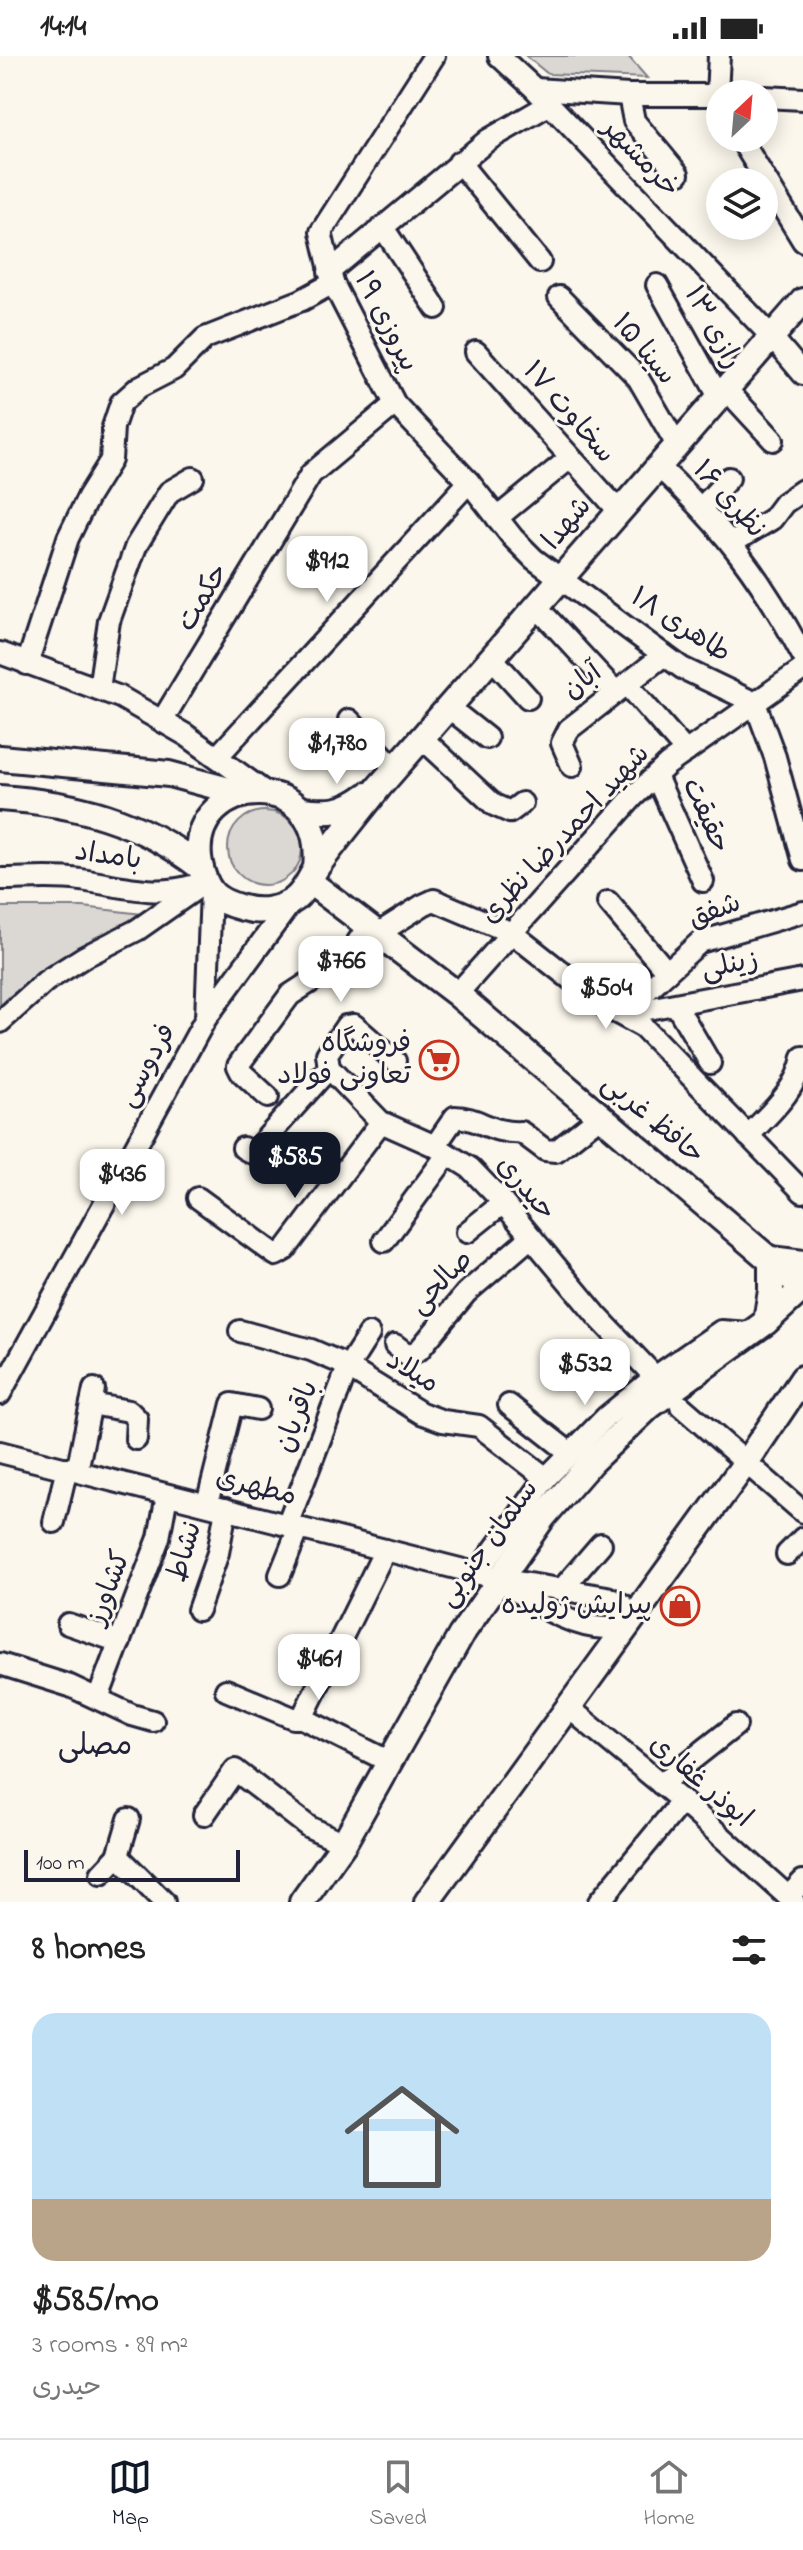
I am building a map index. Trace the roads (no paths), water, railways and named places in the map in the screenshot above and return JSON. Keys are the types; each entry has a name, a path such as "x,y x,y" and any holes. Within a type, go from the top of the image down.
{"main road":[{"name":"شهدا","path":"379,787 803,301"},
{"path":"0,758 169,774 284,798 301,810 312,827 318,847 313,875"},
{"path":"301,810 326,813 349,808 379,787"},
{"path":"0,798 37,800 137,827 172,845 221,900 253,911 273,909 292,901 379,787"},
{"path":"206,880 199,848 207,821 227,801 254,793"},
{"name":"حافظ غربی","path":"313,875 803,1288"},
{"path":"758,1327 771,1290 771,1259 803,1263"},
{"name":"سلمان جنوبی","path":"302,1902 344,1843 461,1635 488,1576 592,1461 658,1399 758,1327 803,1288"},
{"path":"427,1902 747,1461 803,1378"}],"street":[{"name":"پیروزی ۱۹","path":"434,56 321,232 331,278 395,404 469,482 534,559 561,579"},
{"name":"خرمشهر","path":"499,56 550,104 771,336 803,374"},
{"path":"719,56 719,80"},
{"path":"535,89 706,97"},
{"path":"629,95 634,121 678,174"},
{"path":"778,98 803,99"},
{"path":"27,664 68,538 111,460 113,427 121,403 139,387 174,369 205,338 302,300 331,278 459,162 488,140 550,104"},
{"path":"749,152 803,241"},
{"path":"459,162 540,262"},
{"path":"384,229 436,308"},
{"name":"رازی ۱۳","path":"657,285 723,393 773,440"},
{"name":"سینا ۱۵","path":"559,297 638,378 677,445"},
{"name":"سخاوت ۱۷","path":"476,352 619,511"},
{"name":"حکمت","path":"162,721 311,474 395,404"},
{"path":"497,518 570,458"},
{"name":"نظری ۱۶","path":"658,466 702,507 732,543 764,586 803,656"},
{"path":"99,689 109,621 136,546 169,492 193,478"},
{"path":"702,507 729,478"},
{"path":"217,757 469,482"},
{"path":"732,543 772,519 784,503 803,490"},
{"name":"طاهری ۱۸","path":"561,579 682,668 755,703"},
{"path":"536,606 686,752"},
{"path":"0,653 120,697 186,735 217,757 254,793"},
{"name":"آبان","path":"572,766 562,743 569,729 664,655"},
{"path":"491,657 528,698"},
{"name":"شهید احمدرضا نظری","path":"457,994 633,797 686,752 803,669"},
{"path":"755,703 775,757 803,860"},
{"path":"448,707 487,738"},
{"path":"349,720 395,768"},
{"path":"422,738 494,805 510,812 522,803"},
{"name":"حقیقت","path":"656,776 703,881"},
{"name":"بامداد","path":"0,879 67,879 170,892 206,880"},
{"path":"206,880 206,1018"},
{"path":"0,1022 46,981 137,930 206,880"},
{"path":"268,1097 238,1066 290,995 347,958 374,929 434,900 512,933 587,993 643,1027 803,1192"},
{"name":"فردوسی","path":"0,1394 206,1018 292,901"},
{"path":"608,902 667,972"},
{"name":"شفق","path":"621,1014 700,942 803,912"},
{"name":"زینلی","path":"621,1014 803,980"},
{"path":"676,1005 710,1063"},
{"path":"243,1148 254,1152 329,1068 327,1054 346,1026 354,1025 395,1061"},
{"name":"حیدری","path":"329,1068 381,1122 470,1168 598,1317 655,1377"},
{"path":"748,1136 778,1104 802,1071"},
{"path":"384,1241 441,1151 455,1117 464,1117 503,1133 521,1132 545,1150 556,1151 600,1116"},
{"path":"198,1198 276,1255 285,1250 381,1122"},
{"path":"467,1232 503,1203"},
{"name":"صالحی","path":"395,1345 408,1355 419,1350 466,1293 530,1238"},
{"path":"488,1576 546,1478 606,1417 655,1377 721,1331 758,1327"},
{"name":"میلاد","path":"240,1331 311,1350 348,1367 421,1413 443,1421 479,1426 546,1478"},
{"name":"باقریان","path":"280,1575 293,1526 348,1367 369,1334"},
{"path":"54,1522 92,1396 129,1411 137,1419 136,1439"},
{"name":"نشاط","path":"198,1610 218,1553 217,1507 232,1404 258,1409"},
{"path":"509,1405 569,1452"},
{"path":"681,1406 803,1512"},
{"name":"مطهری","path":"0,1452 488,1576 619,1601 630,1623 612,1628 574,1621 488,1576"},
{"name":"کشاورز","path":"98,1698 159,1538 167,1495"},
{"path":"787,1554 803,1538"},
{"path":"563,1588 601,1544"},
{"path":"302,1718 385,1550"},
{"path":"68,1624 120,1642"},
{"path":"0,1664 70,1686 132,1715 153,1721"},
{"path":"226,1690 293,1718 302,1718 390,1762"},
{"name":"ابوذر غفاری","path":"568,1707 682,1801 785,1899"},
{"path":"661,1784 736,1725"},
{"path":"204,1815 235,1770 309,1827 344,1843"},
{"path":"599,1902 682,1801"},
{"path":"101,1874 118,1856 129,1819"},
{"path":"118,1856 164,1902"},
{"path":"785,1899 803,1881"}],"place":[{"name":"فروشگاه تعاونی فولاد","path":"439,1060"},
{"name":"پیرایش ژولیده","path":"680,1606"}],"district":[{"name":"مصلی","path":"95,1747"}]}
